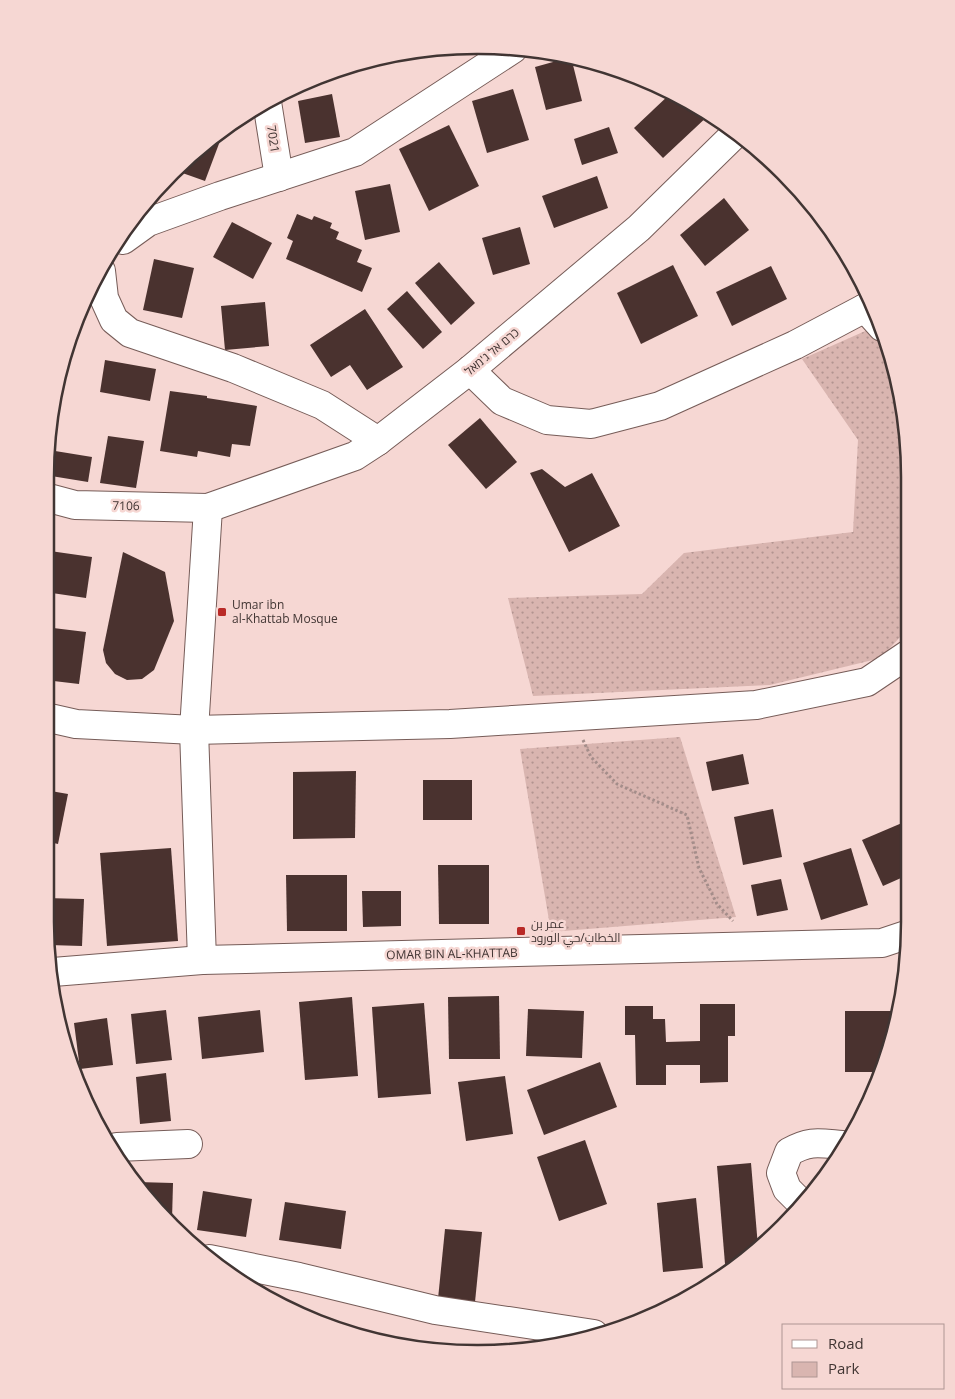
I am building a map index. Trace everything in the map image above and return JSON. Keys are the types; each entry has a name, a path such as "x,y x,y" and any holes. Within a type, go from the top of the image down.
{"street":[{"path":"130,235 148,222 220,196 355,152 503,55"},
{"name":"7021","path":"268,110 279,177"},
{"name":"כרם אל ג'מאל","path":"208,508 355,456 378,441 470,370 639,228 731,138"},
{"path":"102,281 104,298 114,320 130,333 233,368 322,405 378,441"},
{"path":"470,370 502,401 547,420 591,424 660,406 795,345 869,315"},
{"name":"7106","path":"54,499 75,505 208,508"},
{"path":"202,960 194,730 208,508"},
{"path":"54,719 76,724 194,730 450,724 756,705 867,682 901,659"},
{"name":"OMAR BIN AL-KHATTAB","path":"57,972 202,960 882,943 900,937"},
{"path":"797,1199 787,1189 781,1173 789,1152 799,1146 812,1143 837,1145"},
{"path":"119,1147 188,1144"},
{"path":"226,1262 299,1277 435,1310 582,1332"}],"path":[{"path":"572,716 591,757 617,784 687,815 699,868 717,904 757,946"}],"green space":[{"path":"874,327 879,341 887,368 898,422 901,478 901,636 881,658 770,685 533,696 508,598 642,594 684,553 853,532 858,440 802,359"},
{"path":"680,737 736,917 551,932 520,749"}],"building":[{"path":"556,61 573,65 582,101 546,110 535,67"},
{"path":"513,89 529,140 487,153 472,101"},
{"path":"332,94 340,137 305,143 298,101"},
{"path":"666,98 704,120 663,158 634,128"},
{"path":"449,125 479,186 429,211 399,149"},
{"path":"609,127 618,153 582,165 574,139"},
{"path":"220,141 205,181 183,173"},
{"path":"597,176 608,208 554,228 542,196"},
{"path":"390,184 400,232 365,240 355,191"},
{"path":"724,198 749,230 705,266 680,235"},
{"path":"297,214 312,220 314,216 332,223 330,228 339,232 336,239 362,250 357,262 372,268 362,292 286,259 293,241 287,238"},
{"path":"232,222 272,243 253,279 213,257"},
{"path":"520,227 530,264 493,275 482,238"},
{"path":"154,259 194,268 182,318 143,310"},
{"path":"439,262 475,303 451,325 415,283"},
{"path":"673,265 698,316 641,344 617,293"},
{"path":"771,266 787,299 732,326 716,292"},
{"path":"407,291 442,332 423,349 387,309"},
{"path":"265,302 269,346 225,350 221,306"},
{"path":"365,309 403,367 367,390 350,365 331,377 310,345"},
{"path":"105,360 156,369 150,401 100,392"},
{"path":"170,391 257,406 250,446 232,444 230,457 198,451 197,457 160,451"},
{"path":"480,418 517,462 486,489 448,445"},
{"path":"108,436 144,441 136,488 100,483"},
{"path":"55,451 92,457 88,482 54,476"},
{"path":"542,469 565,487 592,473 620,526 569,552 530,473"},
{"path":"54,552 92,557 86,598 54,593"},
{"path":"123,552 165,572 174,621 154,670 142,679 127,680 115,674 106,663 103,650"},
{"path":"54,628 86,632 79,684 54,681"},
{"path":"743,754 749,784 712,791 706,762"},
{"path":"356,771 355,838 293,839 293,772"},
{"path":"423,780 472,780 472,820 423,820"},
{"path":"54,792 68,794 58,844 54,843"},
{"path":"773,809 782,857 743,865 734,817"},
{"path":"901,823 901,878 883,886 862,840"},
{"path":"171,848 178,941 107,946 100,853"},
{"path":"851,848 868,905 821,920 803,863"},
{"path":"438,865 489,865 489,924 439,924"},
{"path":"286,875 347,875 347,931 287,931"},
{"path":"781,879 788,910 757,916 751,885"},
{"path":"362,891 401,891 401,926 363,927"},
{"path":"54,898 84,899 82,946 55,945"},
{"path":"499,996 500,1059 449,1059 448,997"},
{"path":"352,997 358,1076 305,1080 299,1002"},
{"path":"424,1003 431,1094 378,1098 372,1007"},
{"path":"700,1004 735,1004 735,1036 728,1036 728,1082 700,1083 700,1065 666,1065 666,1085 636,1085 635,1035 625,1035 625,1006 653,1006 653,1019 665,1019 666,1042 700,1041"},
{"path":"528,1009 584,1011 582,1058 526,1056"},
{"path":"166,1010 172,1060 136,1064 131,1014"},
{"path":"260,1010 264,1052 202,1059 198,1017"},
{"path":"845,1011 891,1011 874,1072 845,1072"},
{"path":"107,1018 113,1065 80,1069 74,1023"},
{"path":"600,1062 617,1107 544,1135 527,1090"},
{"path":"166,1073 171,1121 140,1124 136,1077"},
{"path":"505,1076 513,1134 466,1141 458,1082"},
{"path":"585,1140 607,1204 559,1221 537,1157"},
{"path":"751,1163 757,1240 727,1264 725,1264 717,1166"},
{"path":"144,1182 173,1183 172,1215"},
{"path":"203,1191 252,1199 246,1237 197,1230"},
{"path":"696,1198 703,1268 663,1272 657,1203"},
{"path":"285,1202 346,1211 341,1249 279,1240"},
{"path":"445,1229 482,1232 475,1302 438,1299"}],"place":[{"name":"Umar ibn al-Khattab Mosque","path":"222,612"},
{"name":"عمر بن الخطاب/حي الورود","path":"521,931"}]}
